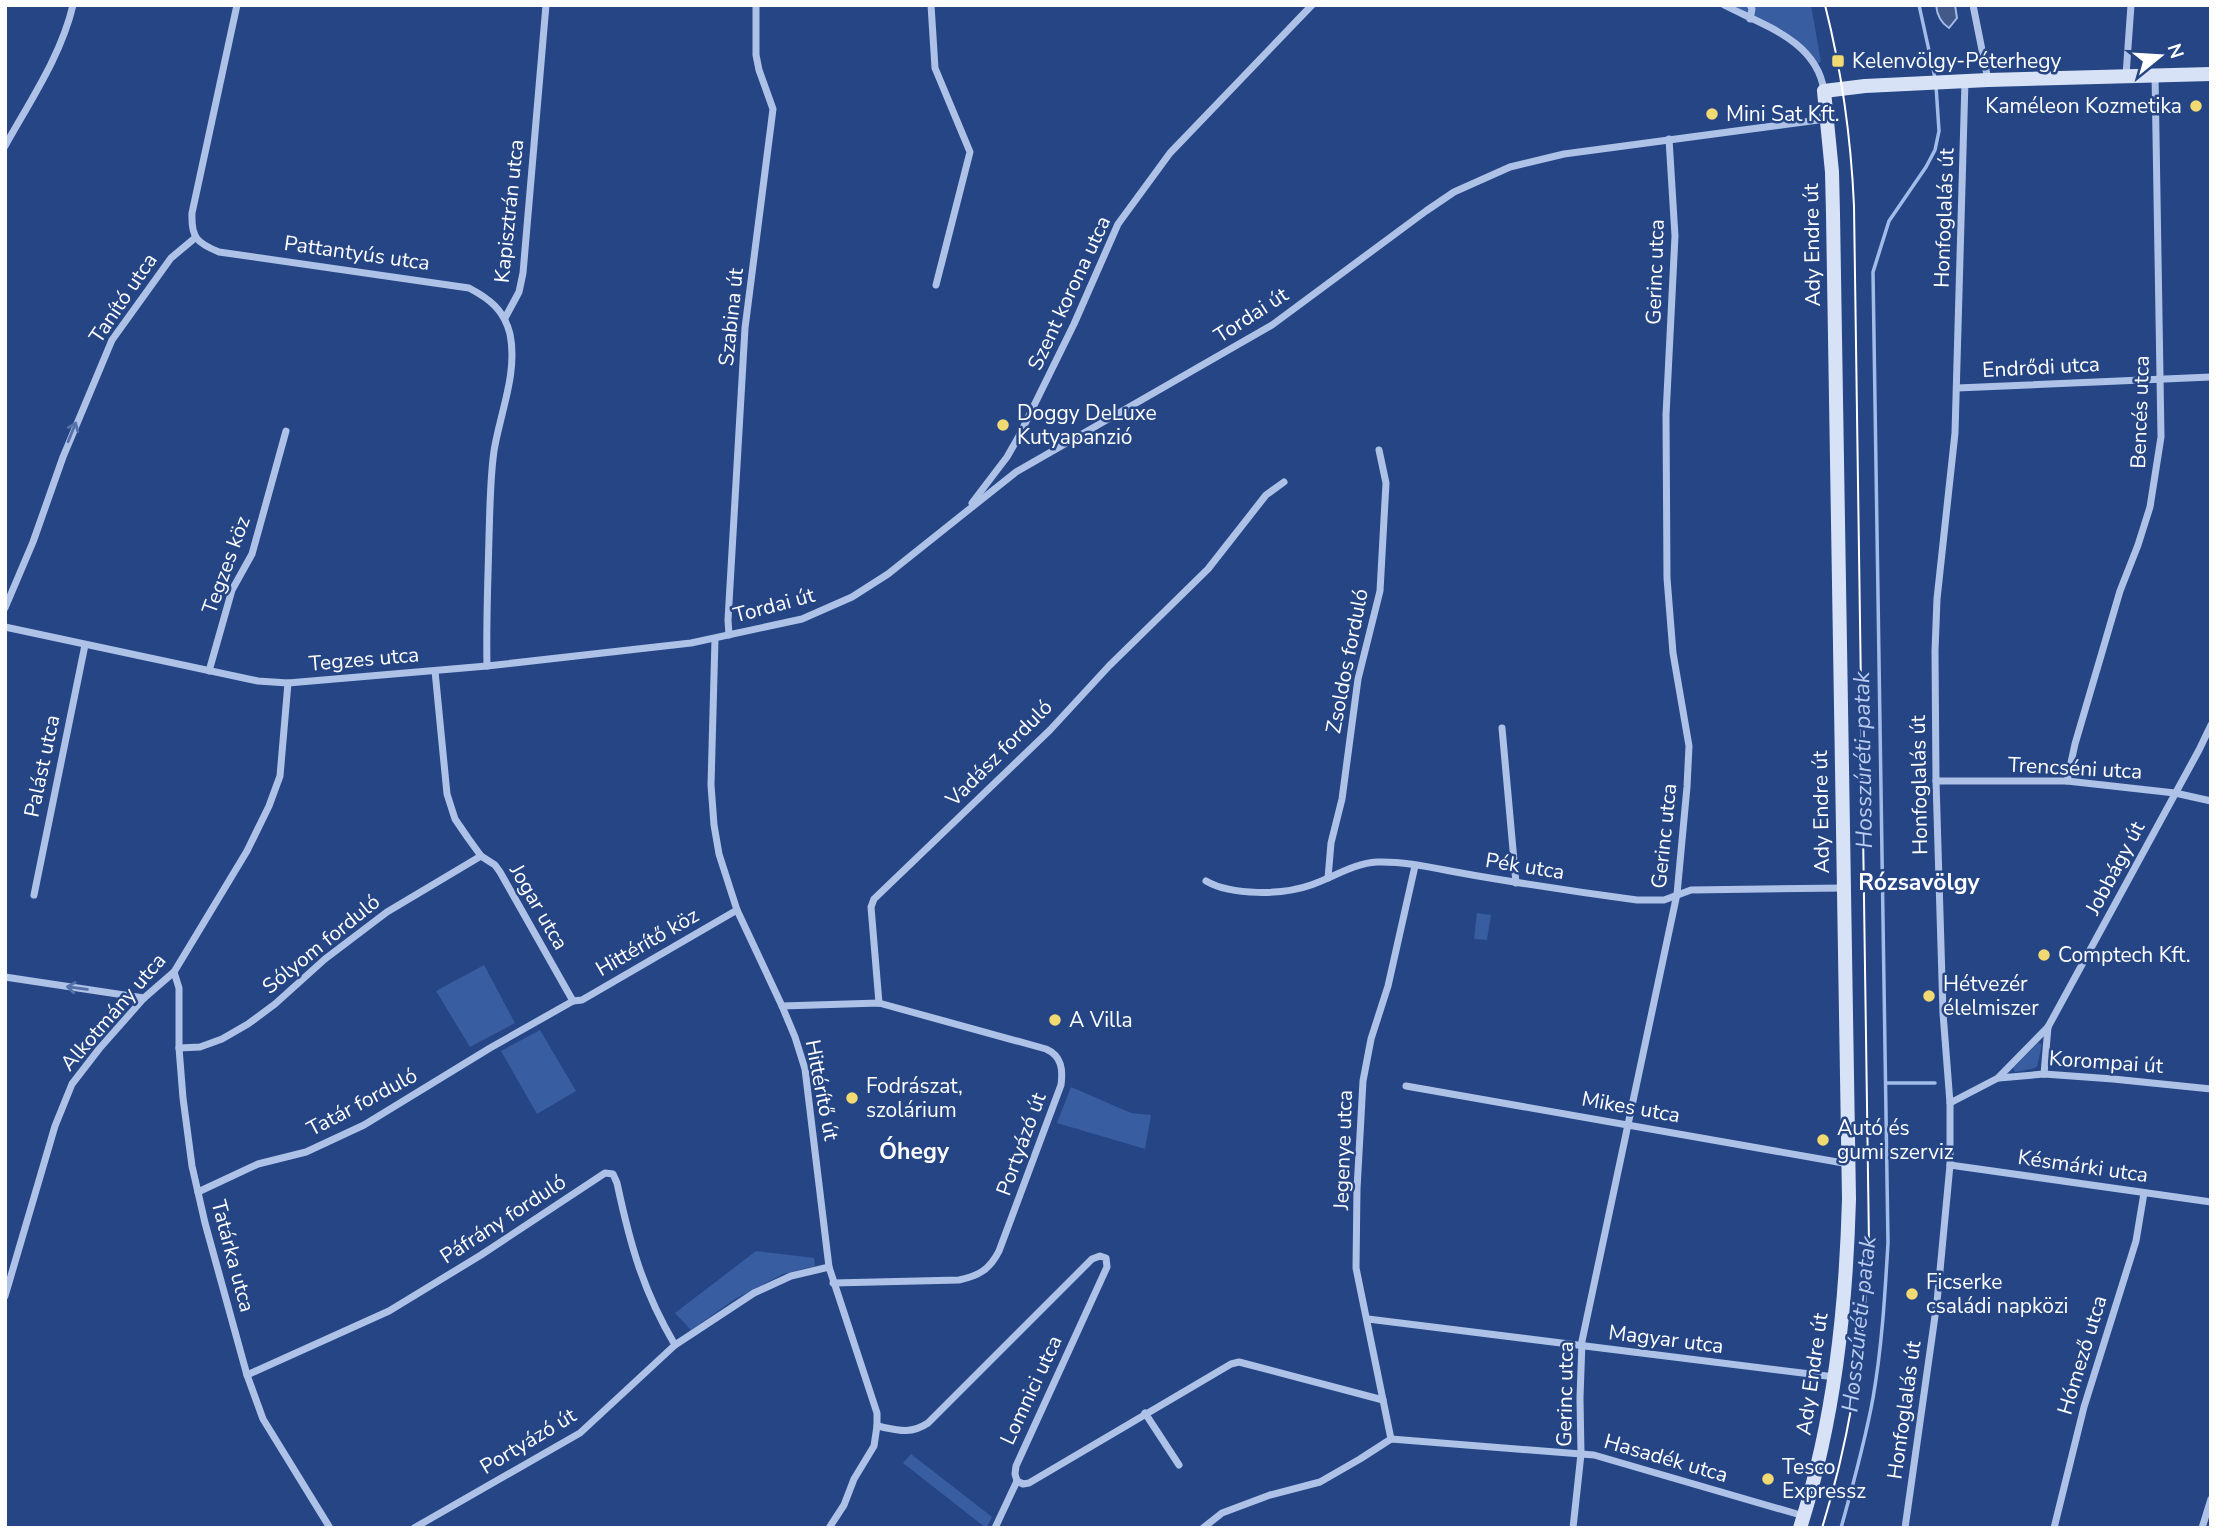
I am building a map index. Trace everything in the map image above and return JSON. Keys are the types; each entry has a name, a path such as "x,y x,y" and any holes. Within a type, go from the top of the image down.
{"street":[{"path":"5,146 49,68 65,34 73,5"},
{"path":"195,238 191,226 192,213 237,5"},
{"name":"Kapisztrán utca","path":"505,318 519,292 523,273 546,5"},
{"name":"Szabina út","path":"729,635 745,328 773,109 756,55 756,5"},
{"path":"931,5 935,68 970,152 936,285"},
{"name":"Szent korona utca","path":"961,517 993,476 1019,436 1074,324 1118,224 1178,144 1312,5"},
{"path":"1724,5 1800,46 1819,72 1824,91 1965,81 2211,74"},
{"path":"1749,5 1752,9 1750,19"},
{"path":"1973,5 1989,80"},
{"path":"2126,75 2131,5"},
{"name":"Bencés utca","path":"2067,781 2075,744 2120,591 2150,507 2161,437 2155,75"},
{"name":"Honfoglalás út","path":"1905,1528 1937,1302 1951,1165 1950,1103 1943,1013 1935,651 1937,599 1955,433 1965,81"},
{"name":"Ady Endre út","path":"1802,1522 1820,1458 1835,1378 1848,1242 1849,1164 1833,214 1824,91"},
{"name":"Tordai út","path":"729,635 802,619 852,597 888,574 1003,480 1272,326 1454,192 1503,170 1564,154 1826,118"},
{"name":"Gerinc utca","path":"1573,1528 1581,1454 1582,1346 1677,894 1689,746 1674,653 1667,578 1666,415 1675,236 1669,139"},
{"name":"Pattantyús utca","path":"195,238 203,246 219,251 469,288 489,298 505,318"},
{"name":"Tanító utca","path":"5,608 29,554 86,397 112,340 171,258 195,238"},
{"path":"487,666 486,612 492,474 513,358 505,318"},
{"name":"Endrődi utca","path":"1957,388 2211,377"},
{"name":"Tegzes köz","path":"209,671 232,590 252,554 286,431"},
{"name":"Zsoldos forduló","path":"1328,878 1331,843 1342,799 1358,679 1380,591 1386,483 1379,450"},
{"name":"Vadász forduló","path":"879,1003 871,907 874,899 1050,730 1109,666 1208,569 1266,495 1284,482"},
{"name":"Tegzes utca","path":"5,627 258,681 288,682 487,666 715,639 729,635"},
{"name":"Hittérítő út","path":"715,639 711,785 714,825 726,882 782,1006 805,1069 829,1267 877,1413 874,1446 829,1528"},
{"name":"Palást utca","path":"34,895 85,645"},
{"name":"Jogar utca","path":"435,671 447,794 455,818 481,856 495,865 500,872 573,1002"},
{"name":"Alkotmány utca","path":"5,1296 55,1126 72,1084 144,998 174,972 247,851 277,789 284,744 288,682"},
{"name":"Jobbágy út","path":"1950,1103 1998,1078 2048,1027 2211,725"},
{"path":"1502,728 1516,883"},
{"name":"Trencséni utca","path":"1936,781 2067,781 2175,793 2211,801"},
{"name":"Sólyom forduló","path":"179,1048 200,1047 222,1039 248,1024 325,959 387,912 481,856"},
{"name":"Pék utca","path":"1206,881 1216,887 1234,891 1281,891 1310,886 1374,862 1637,900 1664,900 1691,890 1844,887"},
{"name":"Jegenye utca","path":"1391,1439 1356,1268 1362,1094 1371,1039 1388,986 1415,866"},
{"name":"Hittérítő köz","path":"573,1002 582,1000 737,910"},
{"name":"Tatárka utca","path":"174,972 179,988 179,1048 183,1098 198,1192 247,1375 263,1419 330,1528"},
{"path":"5,977 144,998"},
{"name":"Tatár forduló","path":"198,1192 258,1164 306,1152 364,1125 490,1048 573,1002"},
{"path":"782,1006 879,1003"},
{"name":"Portyázó út","path":"833,1283 959,1280 974,1277 987,1269 999,1251 1061,1086 1063,1071 1060,1062 1056,1055 1046,1049 879,1003"},
{"name":"Jobbágy út","path":"2044,1074 2048,1027"},
{"name":"Korompai út","path":"1998,1078 2044,1074 2211,1089"},
{"name":"Mikes utca","path":"1406,1086 1849,1164"},
{"name":"Késmárki utca","path":"1951,1165 2211,1202"},
{"name":"Páfrány forduló","path":"247,1375 389,1311 481,1255 605,1173 613,1174 617,1183 637,1265 675,1345"},
{"name":"Hómező utca","path":"2054,1528 2084,1407 2136,1241 2144,1193"},
{"name":"Lomnici utca","path":"877,1426 908,1432 928,1423 1093,1259 1100,1256 1106,1258 1107,1267 1016,1466 1017,1481"},
{"name":"Portyázó út","path":"414,1528 580,1433 675,1345 729,1308 773,1282 829,1267"},
{"name":"Magyar utca","path":"1368,1319 1835,1378"},
{"path":"995,1528 1017,1481 1030,1483 1231,1364 1239,1362 1383,1400"},
{"path":"1145,1413 1179,1465"},
{"path":"1203,1528 1222,1513 1270,1495 1320,1482 1391,1439"},
{"name":"Hasadék utca","path":"1391,1439 1581,1454 1609,1459 1802,1522"},
{"path":"2202,1528 2211,1499"}],"shaded area":[{"path":"1724,5 1811,5 1821,62 1815,64 1800,46"},
{"path":"1936,5 1955,5 1957,18 1949,28 1940,18"},
{"path":"1477,913 1491,915 1487,940 1474,939"},
{"path":"484,965 515,1023 470,1047 436,991"},
{"path":"540,1030 576,1091 537,1114 501,1051"},
{"path":"2038,1043 2042,1044 2037,1067 2015,1072 2013,1068"},
{"path":"1071,1087 1131,1113 1151,1115 1145,1149 1057,1123"},
{"path":"756,1251 814,1258 815,1266 783,1274 735,1299 691,1330 675,1313"},
{"path":"911,1454 992,1517 986,1528 903,1463"}],"waterway":[{"name":"Hosszúréti-patak","path":"1919,5 1935,78"},
{"name":"Hosszúréti-patak","path":"1841,1528 1873,1398 1881,1340 1888,1243 1873,272 1889,221 1935,150 1939,131 1936,86"},
{"path":"1886,1083 1935,1083"}],"tram line":[{"path":"1822,1528 1841,1458 1855,1388 1869,1244 1854,206 1845,105 1825,5"}],"place":[{"name":"Kelenvölgy-Péterhegy","path":"1838,61"},
{"name":"Kaméleon Kozmetika","path":"2196,106"},
{"name":"Mini Sat Kft.","path":"1712,114"},
{"name":"Doggy DeLuxe Kutyapanzió","path":"1003,425"},
{"name":"Comptech Kft.","path":"2044,955"},
{"name":"Hétvezér élelmiszer","path":"1929,996"},
{"name":"A Villa","path":"1055,1020"},
{"name":"Fodrászat, szolárium","path":"852,1098"},
{"name":"Autó és gumi szerviz","path":"1823,1140"},
{"name":"Ficserke családi napközi","path":"1912,1294"},
{"name":"Tesco Expressz","path":"1768,1479"}],"district":[{"name":"Rózsavölgy","path":"1919,882"},
{"name":"Óhegy","path":"914,1151"}]}
